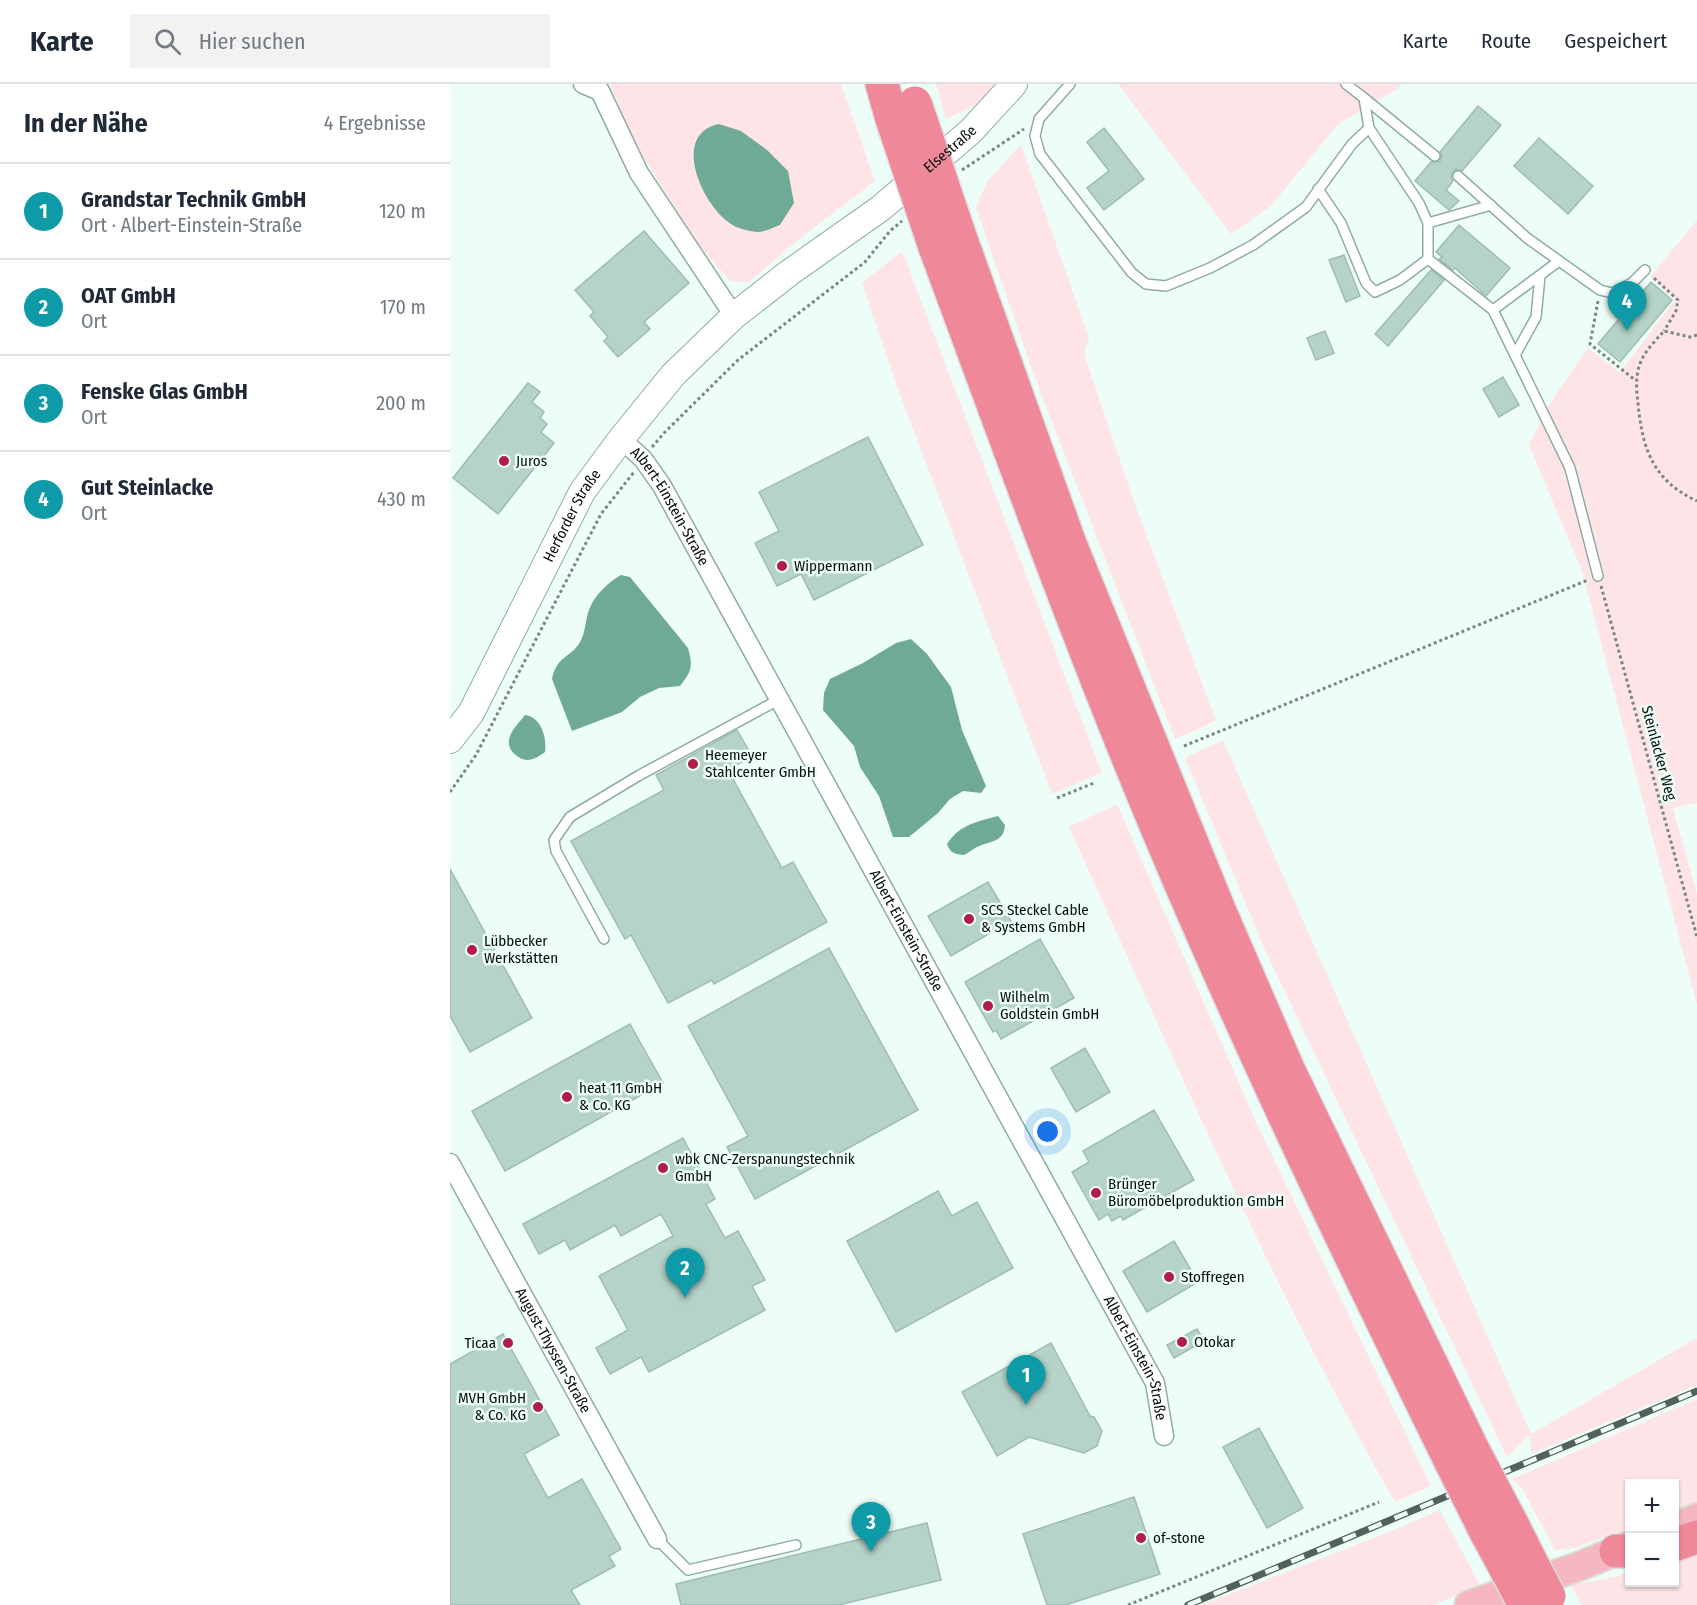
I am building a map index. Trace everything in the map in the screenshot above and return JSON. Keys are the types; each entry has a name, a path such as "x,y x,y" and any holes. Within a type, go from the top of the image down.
{"highway":[{"path":"882,84 905,102 946,239 1053,566 1128,757 1206,941 1346,1249 1461,1455 1519,1566 1542,1602"},
{"path":"1679,1543 1697,1537"}],"main road":[{"path":"1679,1525 1697,1518"},
{"path":"1469,1605 1625,1549"}],"street":[{"path":"583,84 600,91 639,173 734,316"},
{"name":"Elsestraße","path":"881,208 971,131 1014,84"},
{"name":"Herforder Straße","path":"450,740 471,713 582,492 621,439 673,375 734,316 789,273 881,208"},
{"name":"Albert-Einstein-Straße","path":"621,439 643,459 662,486 1155,1383 1164,1436"},
{"name":"August-Thyssen-Straße","path":"450,1163 657,1539"}],"lane":[{"path":"1070,84 1039,118 1035,136 1040,154 1132,273 1146,284 1166,286 1210,268 1253,245 1306,207 1352,144 1370,128"},
{"path":"1346,84 1435,156"},
{"path":"1364,98 1370,128 1419,203 1428,223 1428,259"},
{"path":"1458,176 1527,238 1600,290 1612,293 1632,283 1645,270"},
{"path":"1318,189 1341,223 1366,283 1375,292 1400,280 1428,259"},
{"path":"1428,223 1491,205"},
{"path":"1428,259 1493,310 1570,468 1598,576"},
{"path":"1493,310 1559,261"},
{"path":"1515,355 1536,317 1540,276"},
{"path":"604,939 556,851 555,840 560,830 570,818 638,776 780,699"},
{"path":"657,1539 688,1570 796,1545"}],"path":[{"path":"1645,270 1678,300 1676,311 1664,331 1643,357 1635,380 1640,425 1647,453 1660,473 1679,493 1697,501"},
{"path":"1600,290 1590,344 1635,380"},
{"path":"1664,331 1690,337 1697,335"},
{"path":"1184,746 1598,576"},
{"name":"Steinlacker Weg","path":"1598,576 1697,938"},
{"path":"1057,798 1094,783"},
{"path":"1128,1605 1379,1502"}],"shaded area":[{"path":"610,84 841,84 875,181 798,240 748,283 730,281 697,243 633,140"},
{"path":"936,84 993,84 994,87 977,105 946,119"},
{"path":"1118,84 1402,84 1396,90 1338,124 1271,206 1231,234"},
{"path":"719,124 741,131 767,150 788,171 794,203 780,225 761,232 740,228 720,215 710,202 696,171 694,155 696,141 704,130"},
{"path":"1021,144 1089,338 1084,354 1137,510 1216,721 1175,739 1035,378 976,208 987,182"},
{"path":"1697,220 1697,803 1673,808 1697,894 1697,1005 1582,571 1529,445 1546,409 1588,348 1620,372 1675,300 1650,277"},
{"path":"902,251 1102,773 1052,794 896,384 862,283"},
{"path":"621,575 630,577 688,648 691,659 689,672 680,686 659,688 640,697 622,712 572,731 552,679 554,671 560,661 580,642 594,600 606,585"},
{"path":"911,639 927,654 951,687 962,730 986,786 981,793 963,791 950,799 938,813 909,837 893,837 879,796 860,767 854,746 823,710 824,693 830,679 896,643"},
{"path":"525,715 539,724 544,734 545,746 545,752 527,760 514,753 509,744 511,733"},
{"path":"1223,740 1531,1434 1697,1338 1697,1385 1531,1454 1530,1435 1507,1457 1265,950 1185,758"},
{"path":"1117,804 1256,1122 1431,1486 1395,1502 1349,1420 1264,1253 1184,1083 1069,827"},
{"path":"998,816 1005,825 999,838 964,855 951,851 947,844 963,828"},
{"path":"1697,1399 1697,1502 1679,1509 1679,1479 1625,1479 1625,1529 1575,1548 1555,1550 1523,1490 1512,1479"},
{"path":"1440,1510 1481,1587 1433,1605 1201,1605 1384,1534"},
{"path":"1697,1545 1697,1605 1582,1605 1571,1585 1625,1573 1625,1587 1679,1587 1679,1552"}],"building":[{"path":"1478,106 1501,125 1462,171 1456,169 1453,172 1451,178 1453,181 1446,190 1459,201 1449,210 1415,181 1431,162 1440,161 1442,156 1440,152"},
{"path":"1104,128 1144,179 1104,210 1087,188 1109,171 1087,142"},
{"path":"1539,138 1593,186 1568,214 1514,166"},
{"path":"1459,225 1510,268 1486,296 1455,268 1453,270 1439,259 1442,257 1436,252"},
{"path":"644,231 689,283 644,322 650,329 618,357 604,341 608,337 590,316 594,312 575,290"},
{"path":"1344,255 1360,296 1346,302 1329,260"},
{"path":"1431,270 1444,280 1388,346 1375,334"},
{"path":"1651,282 1672,300 1620,362 1598,344 1619,319 1615,316 1626,304 1629,307"},
{"path":"1325,331 1334,353 1316,360 1307,338"},
{"path":"1503,377 1519,405 1499,417 1483,389"},
{"name":"Juros","path":"528,383 540,392 532,402 544,412 540,418 547,424 541,432 554,443 498,514 453,478"},
{"path":"868,437 923,545 814,600 801,574 777,586 755,543 779,531 759,492"},
{"path":"737,730 752,756 728,770 782,868 793,862 827,922 714,984 712,980 668,1003 631,935 625,939 571,841 664,790 656,775"},
{"name":"Lübbecker Werkstätten","path":"450,869 532,1018 470,1052 450,1016"},
{"name":"SCS Steckel Cable & Systems GmbH","path":"988,882 1011,921 951,956 928,916"},
{"path":"1040,939 1074,998 1001,1039 996,1030 993,1032 965,982"},
{"path":"829,948 918,1110 755,1199 727,1147 748,1136 688,1026"},
{"name":"heat 11 GmbH & Co. KG","path":"630,1024 663,1083 505,1171 472,1111"},
{"path":"1085,1048 1110,1092 1076,1112 1051,1068"},
{"path":"1154,1110 1194,1180 1123,1220 1121,1216 1112,1221 1108,1214 1099,1220 1072,1172 1089,1162 1083,1151"},
{"path":"683,1138 715,1199 706,1204 725,1238 738,1231 765,1280 752,1286 765,1310 649,1372 641,1357 610,1374 596,1348 628,1330 599,1276 673,1236 661,1214 621,1236 615,1225 570,1250 565,1240 539,1254 523,1224"},
{"path":"938,1191 952,1216 977,1202 1013,1268 896,1332 847,1241"},
{"path":"1174,1241 1198,1282 1147,1312 1123,1271"},
{"path":"1197,1329 1204,1341 1174,1358 1167,1345"},
{"path":"503,1334 559,1435 524,1454 548,1498 582,1479 621,1549 609,1556 615,1566 571,1590 580,1605 450,1605 450,1364"},
{"path":"1051,1343 1090,1416 1094,1417 1102,1431 1097,1446 1084,1453 1029,1437 997,1456 962,1392"},
{"path":"1259,1428 1303,1508 1267,1528 1223,1447"},
{"path":"1134,1497 1160,1574 1066,1605 1047,1605 1023,1534"},
{"path":"927,1523 941,1580 839,1605 681,1605 676,1584"}],"railway":[{"path":"1188,1605 1697,1391"}],"place":[{"name":"Gut Steinlacke","path":"1627,331"},
{"name":"Juros","path":"504,461"},
{"name":"Wippermann","path":"782,566"},
{"name":"Heemeyer Stahlcenter GmbH","path":"693,764"},
{"name":"SCS Steckel Cable & Systems GmbH","path":"969,919"},
{"name":"Lübbecker Werkstätten","path":"472,950"},
{"name":"Wilhelm Goldstein GmbH","path":"988,1006"},
{"name":"heat 11 GmbH & Co. KG","path":"567,1097"},
{"name":"wbk CNC-Zerspanungstechnik GmbH","path":"663,1168"},
{"name":"Brünger Büromöbelproduktion GmbH","path":"1096,1193"},
{"name":"Stoffregen","path":"1169,1277"},
{"name":"OAT GmbH","path":"685,1298"},
{"name":"Otokar","path":"1182,1342"},
{"name":"Ticaa","path":"508,1343"},
{"name":"Grandstar Technik GmbH","path":"1026,1405"},
{"name":"MVH GmbH & Co. KG","path":"538,1407"},
{"name":"of-stone","path":"1141,1538"},
{"name":"Fenske Glas GmbH","path":"871,1552"}]}
